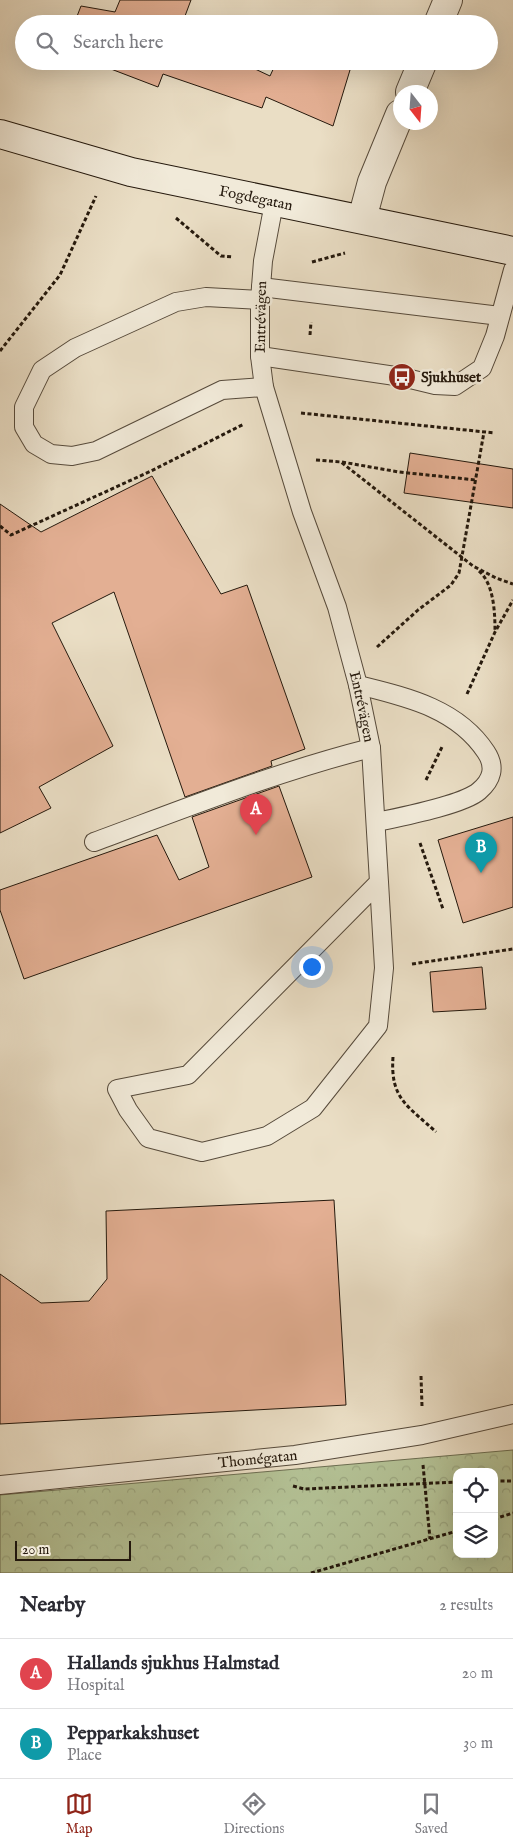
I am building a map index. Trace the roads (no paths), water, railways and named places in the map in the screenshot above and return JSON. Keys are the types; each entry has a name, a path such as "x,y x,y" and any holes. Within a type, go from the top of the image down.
{"street":[{"path":"442,15 448,0"},
{"path":"413,85 419,70"},
{"path":"362,219 372,182 393,130"},
{"name":"Fogdegatan","path":"0,134 131,172 513,251"}],"lane":[{"name":"Entrévägen","path":"274,203 261,293 260,356 264,387 270,410 302,512 337,607 358,685 371,748 377,822 384,968 378,1026 314,1108 267,1136 202,1152 148,1138 128,1110 117,1089 188,1075 379,882"},
{"path":"260,356 402,377 435,385 455,386 482,368 495,336 513,270"},
{"path":"264,387 222,390 96,451 72,456 51,454 34,444 24,427 24,407 42,370 75,348 176,302 206,297 261,293 500,316"},
{"path":"358,685 400,695 442,711 455,719 478,739 492,761 490,779 478,793 444,806 377,822"},
{"path":"94,842 243,787 317,762 371,748"},
{"name":"Thomégatan","path":"0,1485 255,1459 422,1435 513,1414"}],"place":[{"name":"Sjukhuset","path":"402,377"},
{"name":"Hallands sjukhus Halmstad","path":"256,835"},
{"name":"Pepparkakshuset","path":"481,873"}]}
